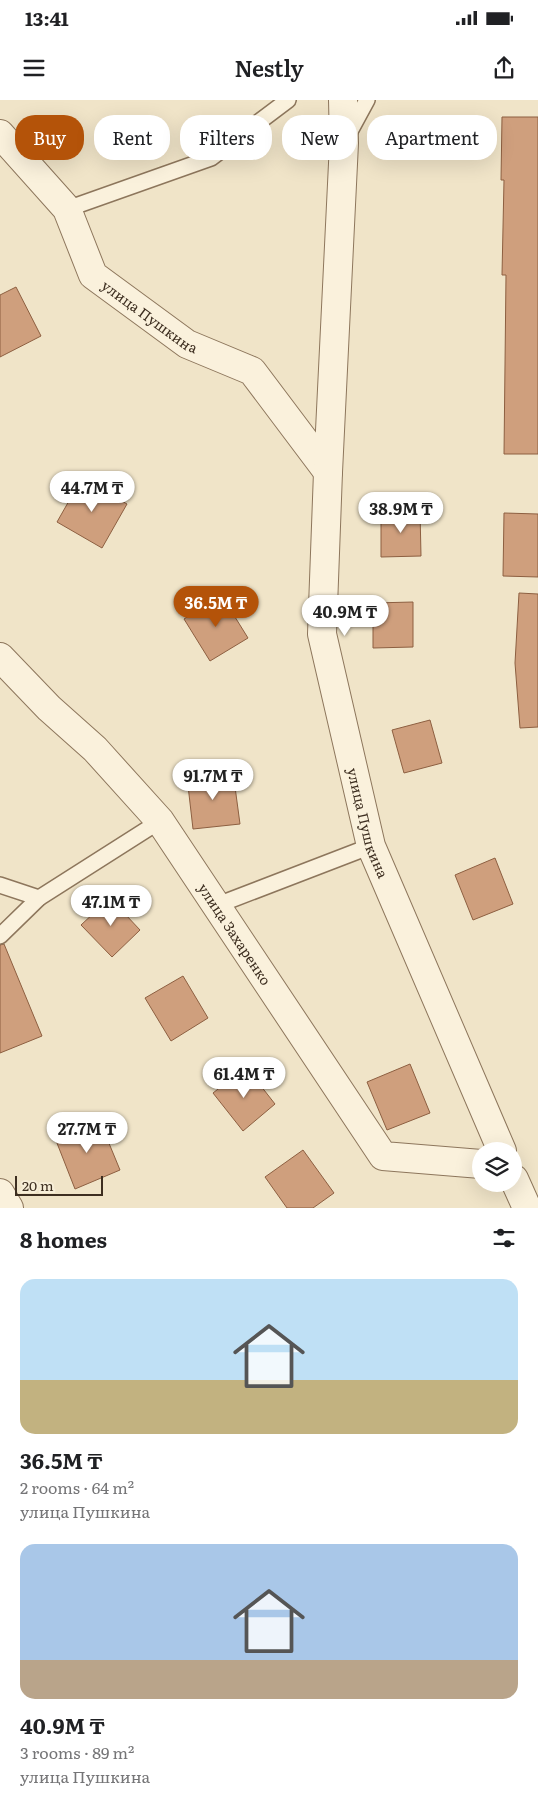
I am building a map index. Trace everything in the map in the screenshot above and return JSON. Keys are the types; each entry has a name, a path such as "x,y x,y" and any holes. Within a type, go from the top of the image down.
{"street":[{"name":"улица Пушкина","path":"343,100 343,115"},
{"name":"улица Пушкина","path":"0,134 67,209 94,275 187,344 252,371 328,472"},
{"name":"улица Пушкина","path":"343,160 322,634 371,846 498,1142"},
{"name":"улица Захаренко","path":"0,657 49,708 95,749 160,821 383,1156 472,1163"},
{"path":"519,1192 526,1208"},
{"path":"0,1194 9,1208"}],"lane":[{"path":"67,209 212,158 288,100"},
{"path":"357,118 366,100"},
{"path":"0,936 39,898 160,821"},
{"path":"215,906 371,846"},
{"path":"0,885 39,898"}],"building":[{"path":"502,117 538,117 538,454 504,454 506,275 502,275 504,180 501,180"},
{"path":"16,287 41,336 0,357 0,295"},
{"path":"82,478 127,504 102,548 57,522"},
{"path":"420,511 421,556 381,557 381,512"},
{"path":"504,513 538,514 538,577 503,576"},
{"path":"519,593 538,594 538,727 520,728 515,663"},
{"path":"222,596 248,638 210,661 184,619"},
{"path":"413,602 413,647 373,648 373,603"},
{"path":"430,720 442,763 404,773 392,730"},
{"path":"233,772 240,824 193,829 187,777"},
{"path":"495,858 513,904 473,920 455,875"},
{"path":"110,898 140,930 112,957 81,925"},
{"path":"4,944 42,1036 0,1053 0,945"},
{"path":"183,976 208,1018 171,1041 145,998"},
{"path":"410,1064 430,1113 387,1130 367,1082"},
{"path":"246,1067 275,1104 243,1131 213,1093"},
{"path":"99,1119 120,1170 75,1189 55,1138"},
{"path":"303,1150 334,1193 313,1208 287,1208 265,1177"}]}
